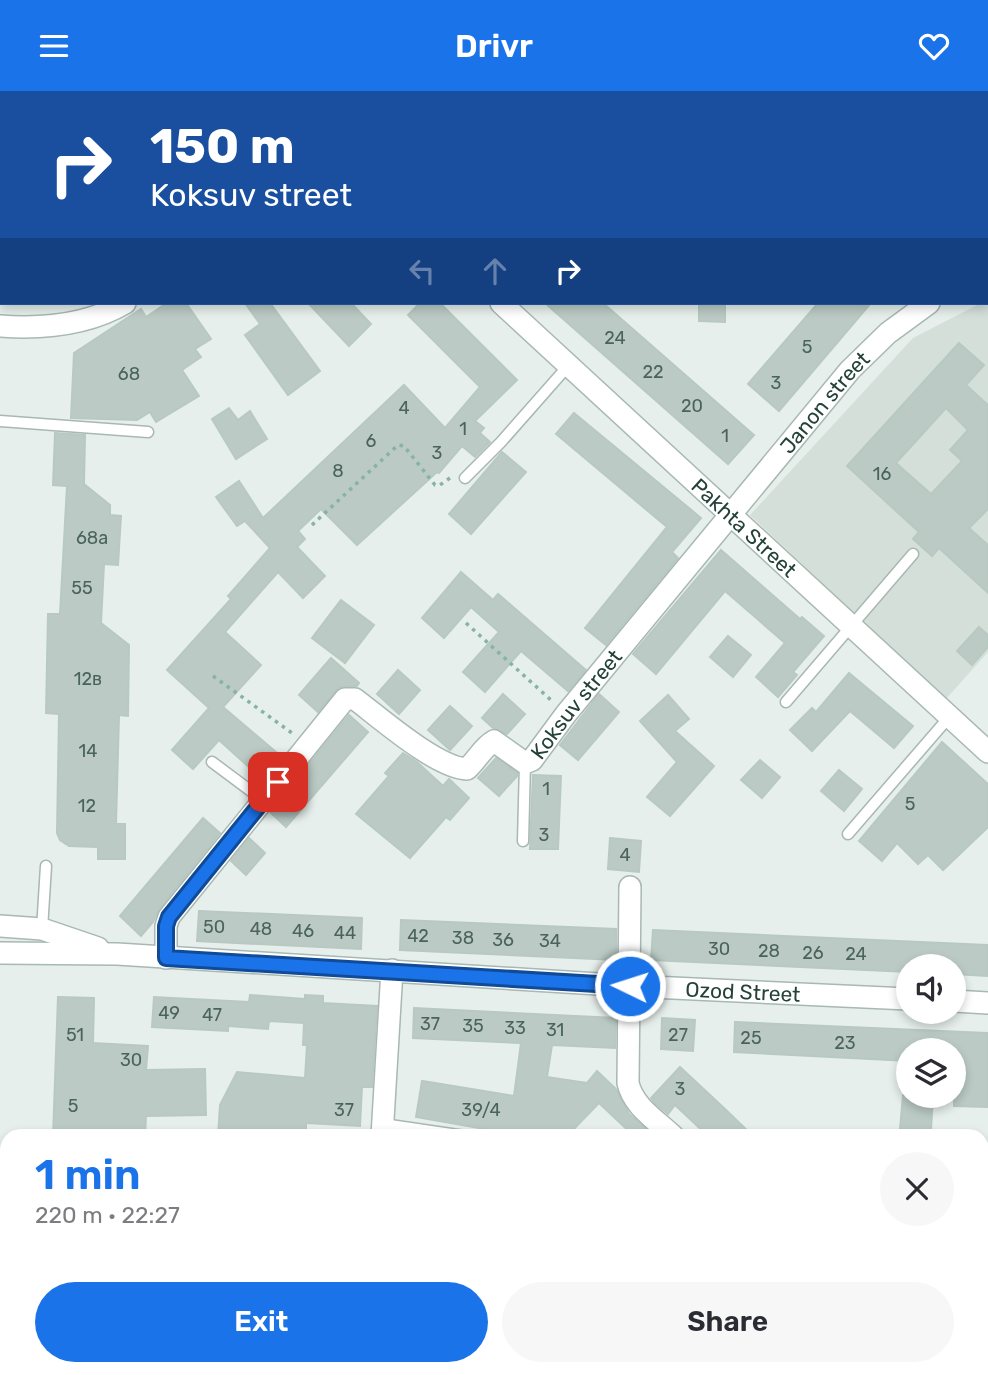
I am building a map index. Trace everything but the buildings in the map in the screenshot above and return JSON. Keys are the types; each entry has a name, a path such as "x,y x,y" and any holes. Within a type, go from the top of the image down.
{"street":[{"path":"0,326 26,328 72,323 122,305"},
{"name":"Pakhta Street","path":"503,305 988,752"},
{"name":"Janon street","path":"731,513 850,370 888,333 926,305"},
{"name":"Koksuv street","path":"166,958 166,926 169,917 345,699 355,699 440,761 467,769 488,744 494,741 525,763 532,760 566,714 731,513"},
{"path":"630,887 628,1083 630,1094 636,1103 665,1129"},
{"name":"Ozod Street","path":"0,926 42,929 117,954"},
{"name":"Ozod Street","path":"0,953 117,954 630,986 896,998"},
{"path":"382,1129 392,970"},
{"path":"966,1002 988,1003"}],"lane":[{"path":"465,478 501,442 568,366"},
{"path":"0,421 148,432"},
{"path":"786,702 914,554"},
{"path":"848,834 950,716"},
{"path":"212,762 263,800"},
{"path":"523,841 525,763"},
{"path":"42,929 47,866"}],"path":[{"path":"312,525 398,445 404,446 435,485 440,485 454,476 465,478"},
{"path":"466,623 566,714"},
{"path":"213,676 308,745"}],"shaded area":[{"path":"977,305 988,305 988,652 946,699 750,515 913,338"}],"route":[{"path":"278,782 169,917 166,926 166,958 630,986"}]}
